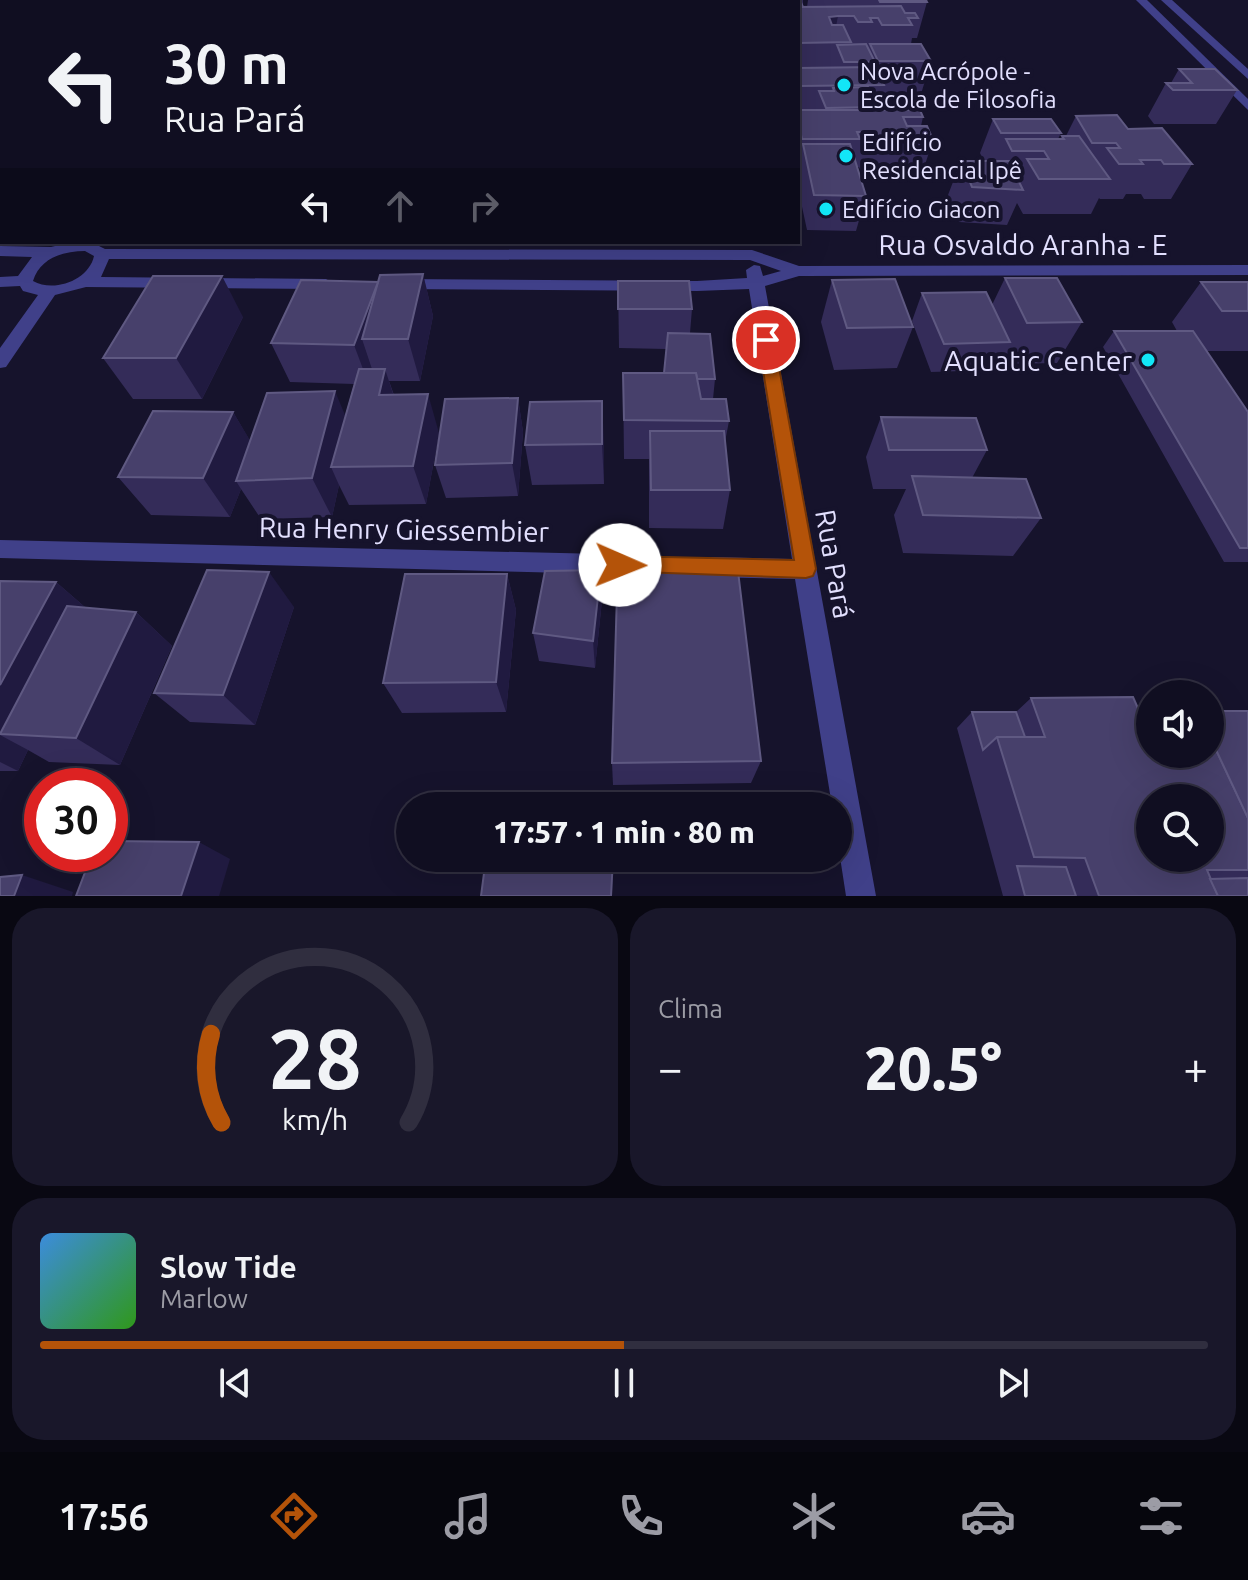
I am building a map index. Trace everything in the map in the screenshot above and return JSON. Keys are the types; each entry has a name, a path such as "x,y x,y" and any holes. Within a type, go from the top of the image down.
{"street":[{"path":"1141,0 1248,106"},
{"path":"1166,0 1248,75"},
{"path":"74,244 36,261 27,271 25,281 29,287 49,291 82,282 343,284"},
{"name":"Rua Osvaldo Aranha - E","path":"74,244 88,246 102,254 588,255 751,248 798,271"},
{"name":"Rua Pará","path":"751,248 861,896"},
{"path":"0,251 51,252"},
{"path":"236,284 252,253"},
{"path":"82,282 96,273 103,263 102,254"},
{"path":"419,284 429,254"},
{"path":"587,285 588,255"},
{"name":"Rua Osvaldo Aranha - E","path":"373,284 756,283 798,271 1248,270"},
{"path":"0,282 25,281"},
{"path":"0,362 49,291"},
{"name":"Rua Henry Giessembier","path":"0,549 664,566"},
{"path":"695,567 806,569"}],"building":[{"path":"926,0 927,2 880,2"},
{"path":"901,6 905,13 915,13 918,18 908,18 912,25 882,25 878,18 870,18 872,22 858,22 854,16 829,17 832,25 843,25 851,42 800,43 800,7"},
{"path":"866,44 875,62 844,62 837,45"},
{"path":"870,44 921,44 931,61 878,61"},
{"path":"875,67 884,85 800,86 800,68"},
{"path":"1179,69 1215,69 1237,90 1173,90 1166,83 1192,83"},
{"path":"868,87 877,107 826,108 819,91 834,91 833,88"},
{"path":"800,110 920,110 923,117 903,117 907,126 927,126 933,140 870,136 868,132 857,132 860,139 802,139"},
{"path":"1117,115 1128,129 1162,128 1192,164 1140,160 1143,164 1119,164 1107,148 1120,148 1116,143 1092,143 1076,116"},
{"path":"993,119 1051,119 1061,133 1001,133"},
{"path":"1062,136 1079,136 1110,179 1039,179 1027,159 1049,159 1044,151 1012,151 1006,139 1064,139"},
{"path":"803,144 850,144 866,196 814,195"},
{"path":"961,161 1009,161 1023,190 972,187"},
{"path":"423,274 408,339 362,339 380,275"},
{"path":"153,276 222,276 176,358 103,358"},
{"path":"1005,278 1057,278 1082,322 1027,323"},
{"path":"895,279 913,327 847,328 832,280"},
{"path":"301,280 378,282 354,345 271,343"},
{"path":"618,281 689,281 692,309 618,309"},
{"path":"1201,282 1248,282 1248,311 1222,311"},
{"path":"986,292 1010,342 944,344 922,293"},
{"path":"1114,331 1193,331 1248,412 1248,548 1240,548"},
{"path":"668,333 710,334 715,379 697,379 696,373 664,373"},
{"path":"359,369 385,369 379,395 428,394 413,466 331,467"},
{"path":"623,373 696,373 701,399 726,399 729,421 624,420"},
{"path":"335,391 312,478 236,481 267,393"},
{"path":"518,398 512,463 435,465 445,399"},
{"path":"602,401 602,444 525,445 530,402"},
{"path":"153,411 233,412 203,478 118,477"},
{"path":"881,417 976,418 987,450 889,450"},
{"path":"650,431 724,431 730,490 651,490"},
{"path":"912,476 1026,479 1041,518 923,515"},
{"path":"618,559 737,563 761,761 612,763"},
{"path":"207,570 269,572 223,695 154,693"},
{"path":"601,570 593,641 533,633 545,571"},
{"path":"405,574 507,574 496,682 383,683"},
{"path":"0,581 56,582 0,685"},
{"path":"67,606 136,612 76,738 0,734"},
{"path":"1133,697 1136,704 1136,768 1224,767 1248,818 1248,870 1224,870 1224,784 1136,784 1136,872 1208,872 1218,896 1099,896 1085,858 1034,857 997,737 1045,737 1031,698"},
{"path":"1224,711 1248,711 1248,818 1224,767"},
{"path":"972,712 1016,712 1025,737 997,737 983,750"},
{"path":"128,841 199,842 181,896 76,896 85,872 128,872"},
{"path":"1017,866 1066,867 1076,896 1025,896"},
{"path":"484,872 612,872 611,896 481,896"},
{"path":"22,875 14,896 0,896 0,877"},
{"path":"1248,878 1248,896 1218,896 1210,879"}],"place":[{"name":"Nova Acrópole - Escola de Filosofia","path":"844,85"},
{"name":"Edifício Residencial Ipê","path":"846,156"},
{"name":"Edifício Giacon","path":"826,209"},
{"name":"Aquatic Center","path":"1148,360"}],"route":[{"path":"620,565 806,569 766,340"}]}
